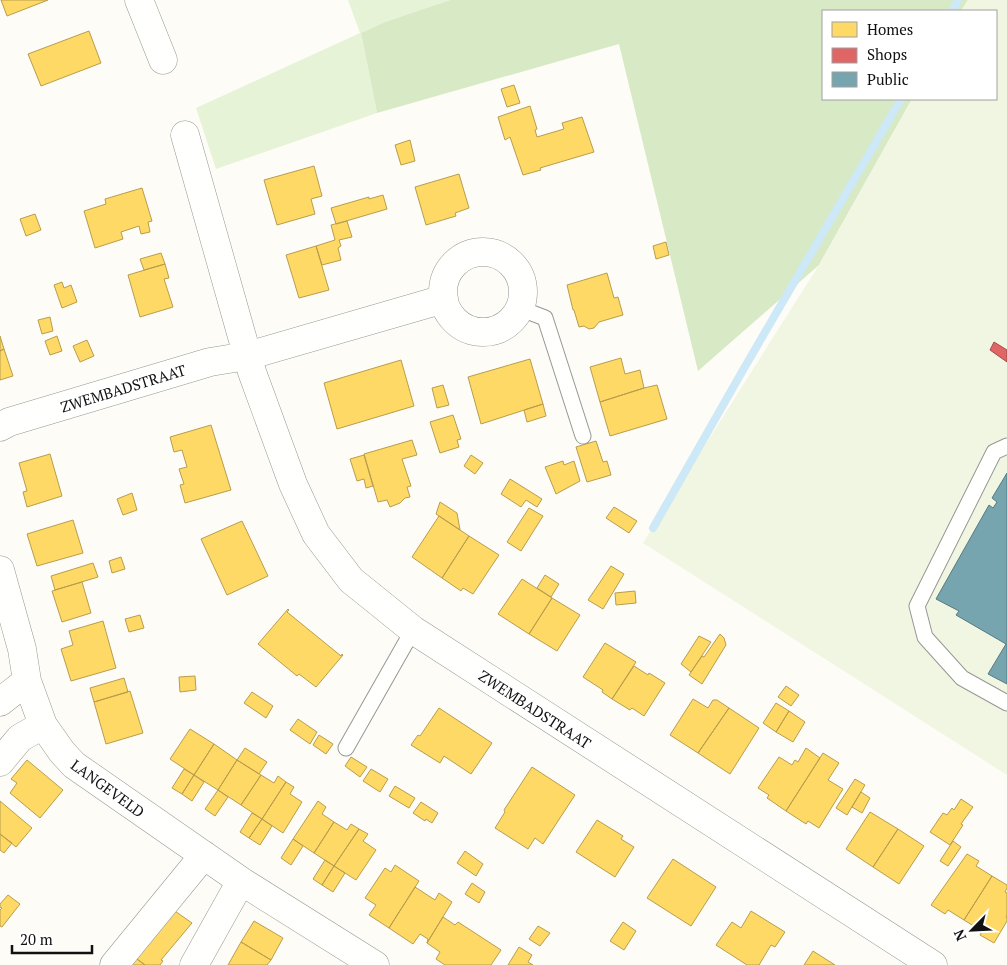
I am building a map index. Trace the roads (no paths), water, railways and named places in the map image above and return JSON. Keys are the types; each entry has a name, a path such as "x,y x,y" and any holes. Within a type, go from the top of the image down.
{"street":[{"path":"139,0 163,60"},
{"name":"ZWEMBADSTRAAT","path":"186,135 247,356 292,484 316,534 351,580 413,630 933,965"},
{"path":"482,252 499,255 511,263 519,275 522,294 519,308 512,319 491,331 477,331 458,323 448,312 444,299 444,281 450,269 468,254 482,252"},
{"name":"ZWEMBADSTRAAT","path":"0,427 10,422 210,362 247,356 444,299"},
{"name":"LANGEVELD","path":"0,570 22,650 27,681 43,725 62,752 74,765 241,881 375,965"},
{"path":"0,702 27,681"},
{"path":"0,762 20,738 43,725"},
{"path":"114,965 204,855"},
{"path":"194,965 241,881"}],"lane":[{"path":"519,308 545,318 583,436"},
{"path":"1007,446 994,452 916,606 925,637 962,678 1007,703"},
{"path":"346,748 413,630"}],"waterway":[{"path":"953,10 958,0"},
{"path":"653,528 900,100"}]}
